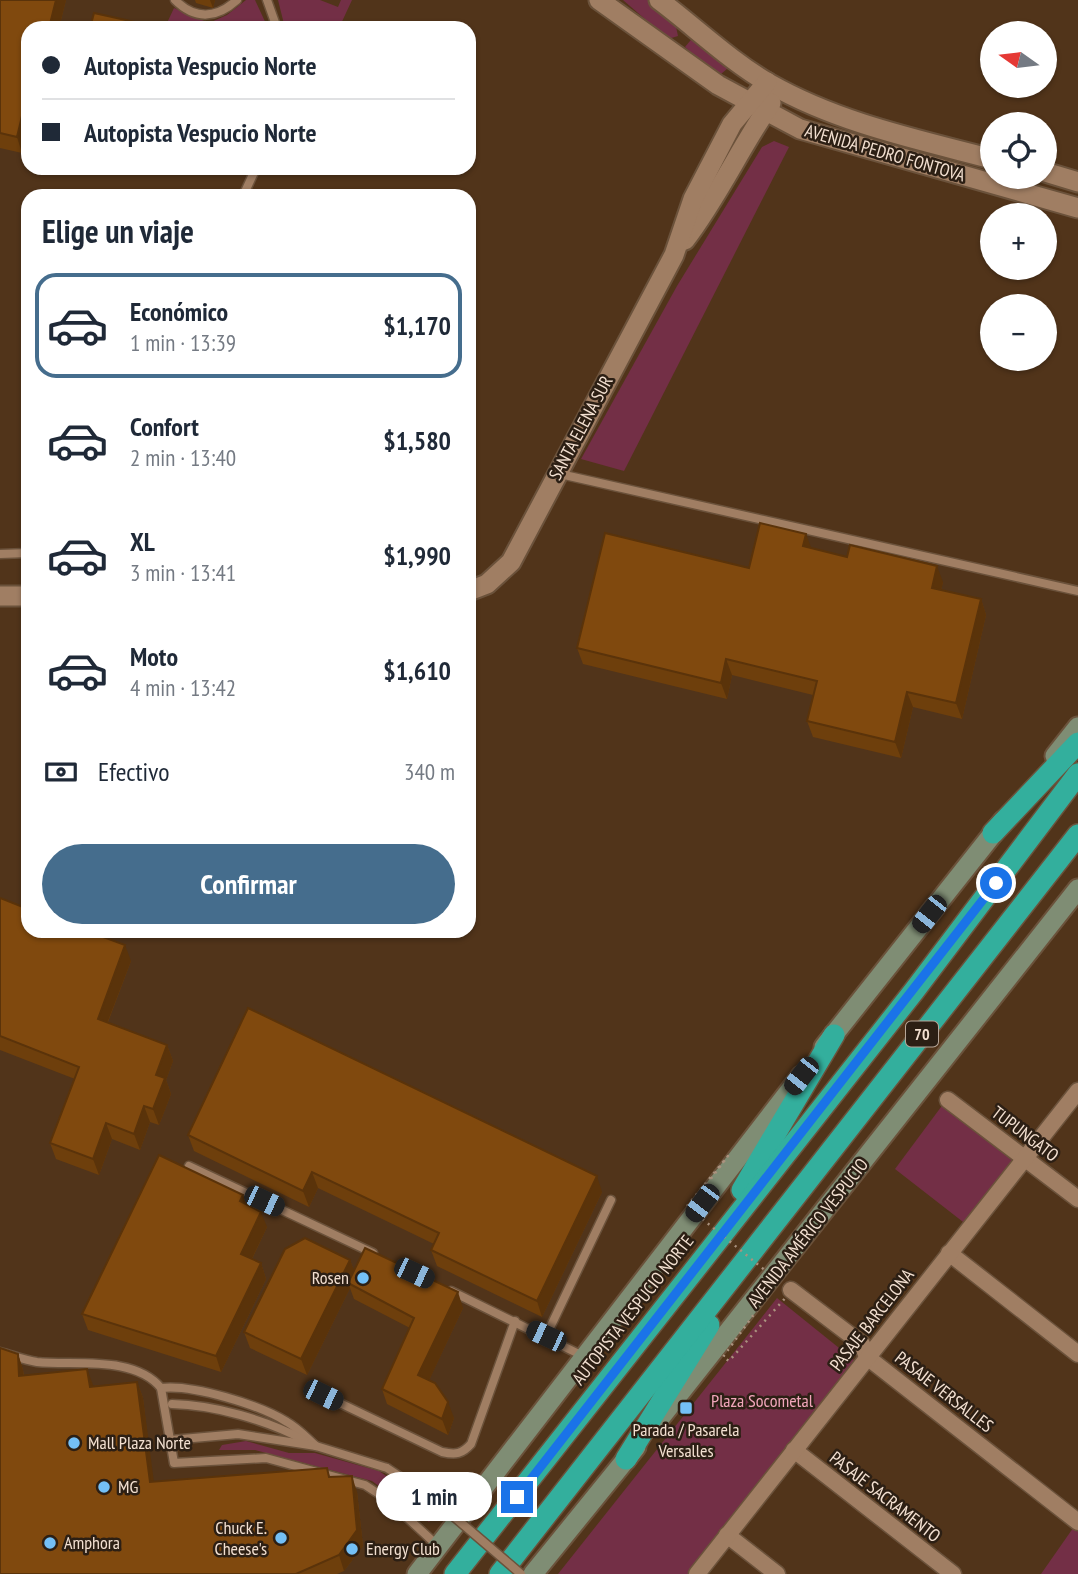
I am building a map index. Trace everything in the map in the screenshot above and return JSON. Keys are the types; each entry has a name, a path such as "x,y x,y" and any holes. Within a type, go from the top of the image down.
{"highway":[{"path":"993,833 1078,743"},
{"name":"AUTOPISTA VESPUCIO NORTE","path":"456,1574 703,1256 914,992 1078,774"},
{"name":"70","path":"500,1574 1078,835"},
{"path":"703,1256 834,1035"},
{"path":"626,1459 765,1234"}],"main road":[{"path":"417,1574 834,1035 1078,727"},
{"name":"AVENIDA AMÉRICO VESPUCIO","path":"533,1574 1071,910 1078,889"}],"street":[{"name":"AVENIDA PEDRO FONTOVA","path":"599,0 660,45 765,112 825,138 1078,208"},
{"name":"AVENIDA PEDRO FONTOVA","path":"659,0 774,86 848,120 980,156"},
{"path":"660,45 670,45 681,39 685,31 684,19"},
{"name":"SANTA ELENA SUR","path":"476,588 500,575 511,562 674,255 694,199 732,124 747,103 774,86"},
{"name":"SANTA ELENA SUR","path":"674,255 709,209 765,112 774,86"},
{"path":"1057,176 1078,182"},
{"path":"0,596 21,596"},
{"name":"PASAJE BARCELONA","path":"697,1574 1078,1091"},
{"name":"TUPUNGATO","path":"948,1100 1078,1199"},
{"path":"949,1253 1078,1354"},
{"name":"PASAJE VERSALLES","path":"789,1292 862,1344 867,1357 1078,1522"},
{"name":"PASAJE SACRAMENTO","path":"794,1450 953,1574"},
{"path":"727,1535 777,1574"}],"lane":[{"path":"175,0 193,13 211,16 225,11 237,0"},
{"path":"267,0 274,21"},
{"path":"557,473 1078,591"},
{"path":"0,554 21,554"},
{"path":"189,1166 377,1255"},
{"path":"546,1336 611,1200"},
{"path":"439,1285 585,1357"},
{"path":"323,1395 442,1451 454,1455 464,1452 471,1444 514,1321"},
{"path":"0,1352 40,1362 114,1366 142,1374 161,1388 186,1388 278,1417 316,1446"},
{"path":"161,1388 174,1462 266,1458 365,1485 388,1500 438,1547"},
{"path":"172,1404 200,1406 271,1426 316,1446 387,1468 430,1497 521,1574"},
{"path":"171,1440 239,1434 316,1446"}],"path":[{"path":"687,1206 728,1156 688,1208 778,1281 723,1357 729,1361 789,1292"}],"green space":[{"path":"246,0 255,0 265,21 214,21 227,15"},
{"path":"278,0 320,0 338,7 341,0 352,0 342,21 283,21"},
{"path":"623,0 648,0 675,22 678,36 668,39"},
{"path":"174,8 204,21 168,21"},
{"path":"695,35 741,71 736,75 728,68 721,74 709,68 685,47"},
{"path":"774,141 789,147 624,471 581,459 677,286 762,147"},
{"path":"944,1103 1017,1159 967,1225 895,1169"},
{"name":"Plaza Socometal","path":"777,1298 859,1364 691,1574 558,1574"},
{"path":"246,1441 289,1453 315,1453 379,1471 438,1512 429,1522 372,1481 255,1450 219,1450 222,1445"},
{"path":"1078,1521 1078,1574 1041,1574"}],"building":[{"path":"0,0 56,0 51,21 21,21 21,120 17,137 0,133"},
{"path":"94,13 130,21 92,21"},
{"path":"760,523 806,534 803,546 847,557 850,545 937,566 932,588 981,599 956,703 907,692 895,742 807,721 817,681 726,659 721,683 577,648 605,533 749,568"},
{"path":"0,898 21,906 21,938 106,938 125,945 98,1019 167,1045 156,1075 165,1078 153,1109 144,1106 134,1134 106,1123 93,1159 50,1143 79,1067 0,1036"},
{"path":"248,1008 597,1176 537,1301 431,1250 439,1233 312,1172 303,1191 188,1135"},
{"path":"159,1155 243,1195 240,1201 261,1212 241,1254 261,1263 216,1356 82,1314"},
{"path":"305,1238 350,1260 301,1359 244,1332 285,1249"},
{"path":"365,1248 458,1292 418,1375 435,1383 448,1402 442,1419 382,1389 414,1318 348,1283"},
{"name":"Mall Plaza Norte","path":"0,1348 18,1354 19,1376 87,1369 90,1387 137,1382 150,1482 327,1468 329,1477 352,1476 357,1530 339,1555 296,1574 0,1574"}],"place":[{"name":"Rosen","path":"363,1278"},
{"name":"Parada / Pasarela Versalles","path":"686,1408"},
{"name":"Mall Plaza Norte","path":"74,1443"},
{"name":"MG","path":"104,1487"},
{"name":"Chuck E. Cheese's","path":"281,1538"},
{"name":"Amphora","path":"50,1543"},
{"name":"Energy Club","path":"352,1549"}],"route":[{"path":"517,1497 703,1256 914,992 996,883"}]}
